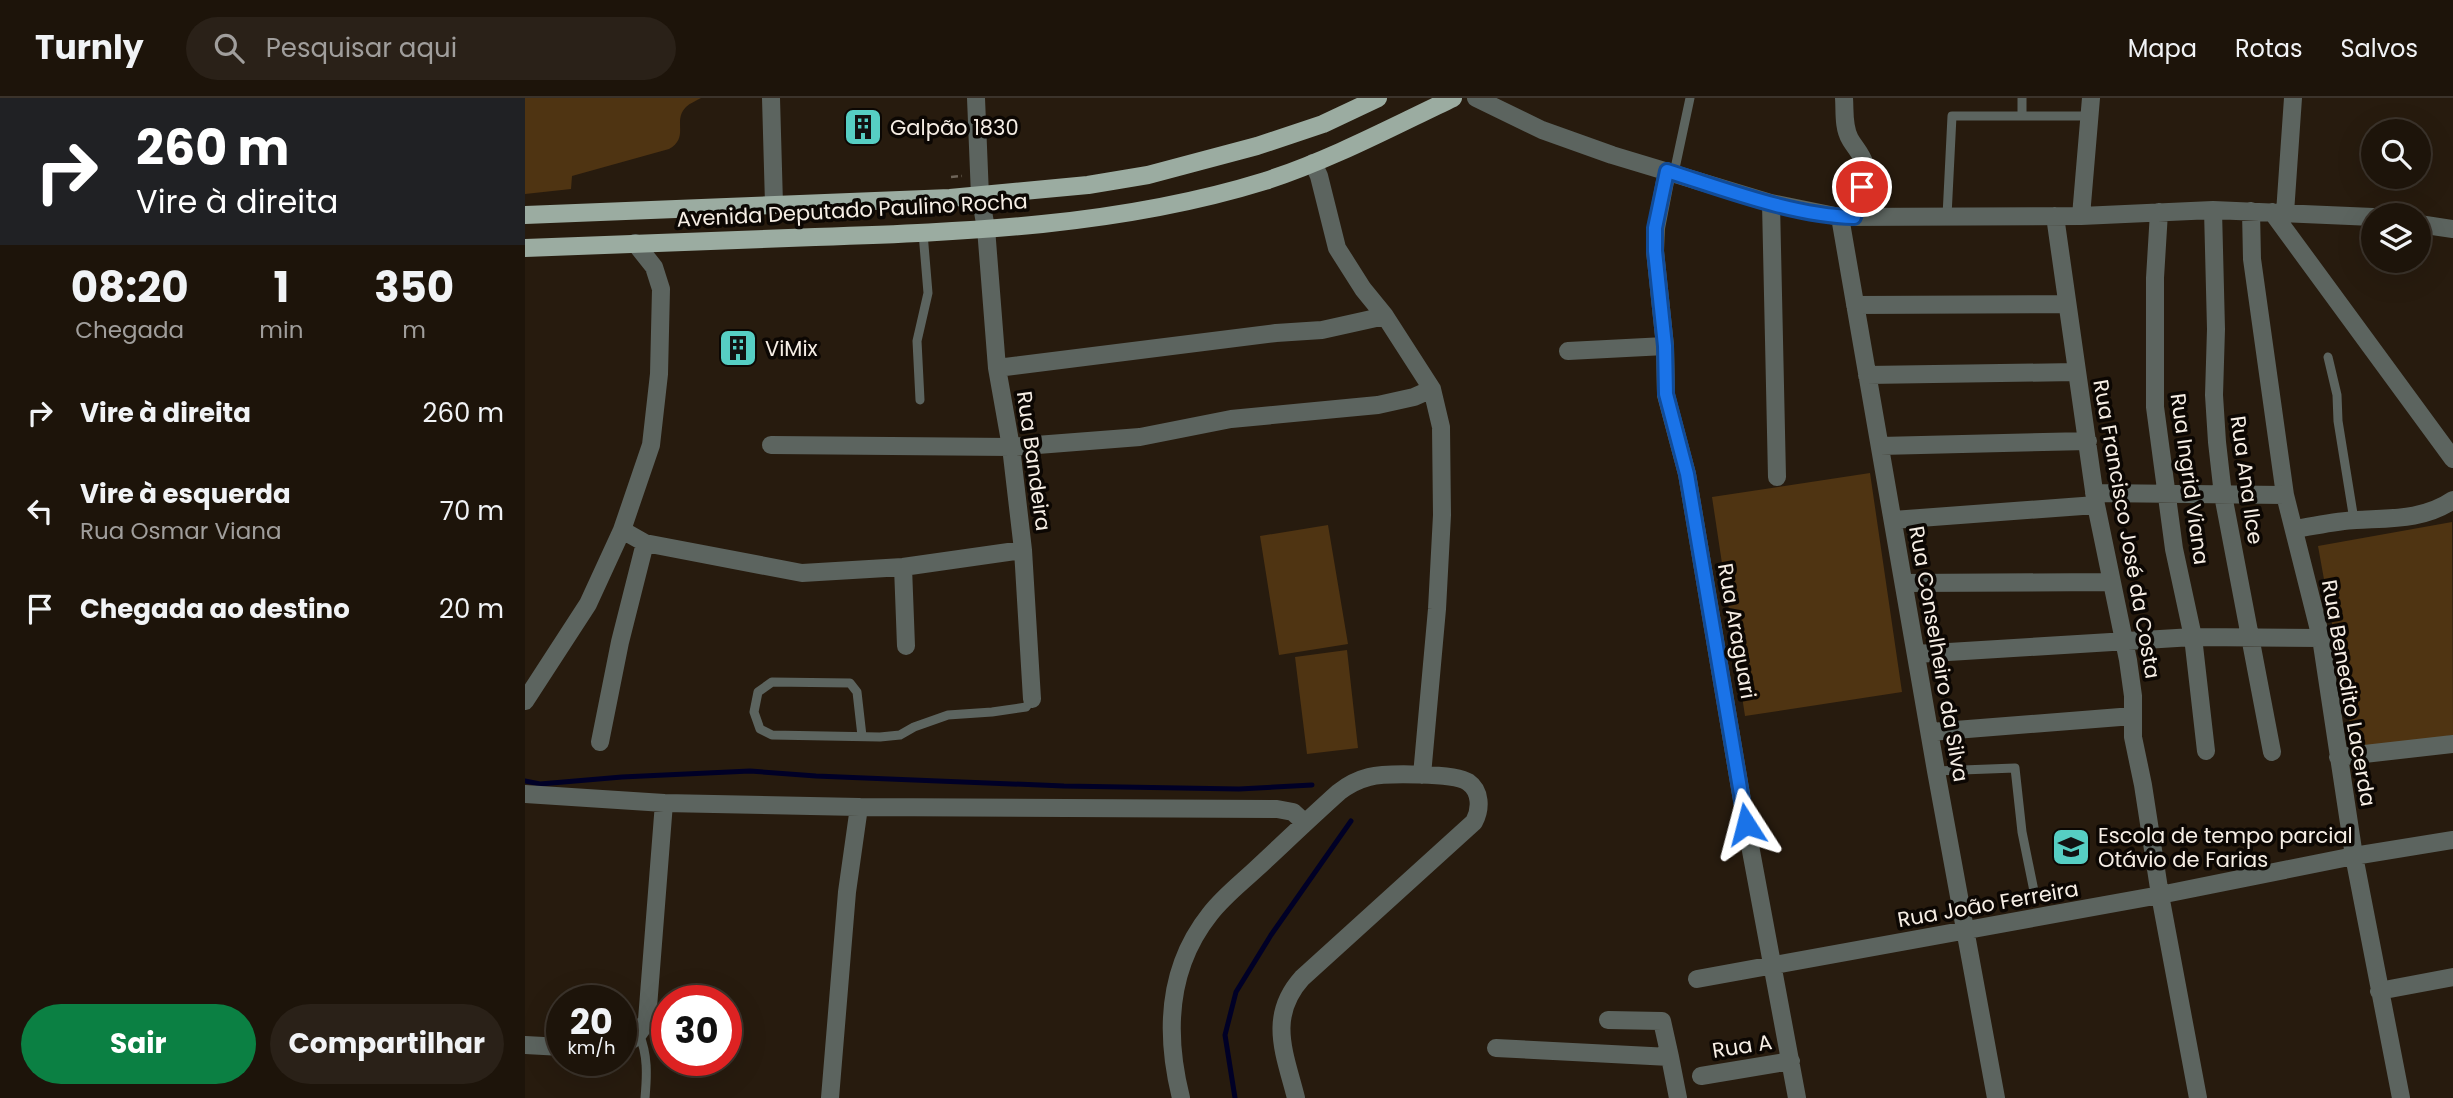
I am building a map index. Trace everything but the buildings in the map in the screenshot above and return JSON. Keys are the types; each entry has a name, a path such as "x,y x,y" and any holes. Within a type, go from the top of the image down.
{"main road":[{"name":"Avenida Deputado Paulino Rocha","path":"525,215 980,196 1088,184 1148,175 1195,163 1324,124 1378,98"},
{"name":"Avenida Deputado Paulino Rocha","path":"525,248 923,233 986,229 1131,212 1193,200 1265,181 1313,163 1453,98"}],"street":[{"path":"771,98 774,204"},
{"name":"Rua Bandeira","path":"976,98 980,196 986,229 997,368 1011,447 1023,550 1032,699"},
{"path":"1476,98 1542,130 1670,172 1771,203 1847,217 2081,216 2213,210 2361,216"},
{"path":"1844,98 1845,127 1865,165 1847,217"},
{"path":"2293,98 2279,213 2453,459"},
{"path":"2081,216 2090,107"},
{"path":"1313,163 1319,176 1336,248 1385,316 1432,389 1441,427 1442,515 1437,609 1422,775"},
{"name":"Rua Araguari","path":"1670,172 1655,228 1665,346 1666,394 1687,474 1797,1098"},
{"path":"1771,203 1777,477"},
{"name":"Rua Ana Ilce","path":"2213,210 2216,329 2214,395 2223,495 2272,752"},
{"name":"Rua Benedito Lacerda","path":"2251,211 2252,259 2285,495 2321,638 2354,856 2401,1098"},
{"name":"Rua Ingrid Viana","path":"2159,212 2155,278 2154,393 2174,549 2193,637 2206,751"},
{"name":"Rua Francisco José da Costa","path":"2055,216 2095,499 2133,696 2133,737 2198,1098"},
{"name":"Rua Conselheiro da Silva","path":"1847,217 1855,305 1996,1098"},
{"path":"2431,226 2453,229"},
{"path":"525,701 588,604 622,530 651,445 659,374 661,289 654,267 635,243"},
{"path":"1855,305 2066,304"},
{"path":"997,368 1276,332 1322,330 1385,316"},
{"path":"1568,351 1665,346"},
{"path":"1867,375 2077,372"},
{"path":"771,445 1011,447 1140,437 1231,419 1378,405 1414,397 1432,389"},
{"path":"1880,446 2088,441"},
{"path":"1893,520 2165,492 2285,495"},
{"path":"2295,529 2354,520 2422,515 2450,502 2453,522"},
{"path":"622,530 645,543 801,573 903,566 1023,550"},
{"path":"600,742 620,642 645,543"},
{"path":"903,566 907,646"},
{"path":"1904,583 2112,582"},
{"path":"1916,654 2193,637 2321,638"},
{"path":"1930,732 2133,716"},
{"path":"2338,757 2453,744"},
{"path":"1181,1098 1171,1052 1170,1030 1175,986 1189,947 1211,912 1339,792 1358,780 1381,775 1422,775 1465,780 1477,795 1477,816 1474,822 1294,987 1284,1007 1281,1033 1296,1098"},
{"path":"525,794 664,803 859,807 1277,809 1293,812 1305,823"},
{"path":"639,1034 647,1020 664,803"},
{"path":"830,1098 847,892 859,807"},
{"name":"Rua João Ferreira","path":"1696,979 2160,895 2354,856 2453,840"},
{"path":"2379,990 2453,977"},
{"path":"1608,1020 1662,1021 1678,1098"},
{"path":"525,1045 546,1046"},
{"path":"1496,1048 1669,1057"},
{"name":"Rua A","path":"1700,1076 1791,1061"}],"lane":[{"path":"1670,172 1690,98"},
{"path":"2022,98 2022,116"},
{"path":"1947,216 1952,117 2022,116 2090,107"},
{"path":"920,400 917,341 927,293 923,233"},
{"path":"2328,357 2337,395 2338,421 2354,520"},
{"path":"862,736 857,692 850,683 772,682 758,692 754,712 760,729 772,735 894,737 948,715 1027,706 1032,699"},
{"path":"1936,771 2015,768 2022,832 2034,891"},
{"path":"639,1034 646,1049 645,1098"}],"path":[{"path":"951,177 965,176"}],"shaded area":[{"path":"525,98 701,98 682,112 679,139 669,149 572,176 571,189 525,194"},
{"path":"1870,473 1902,692 1745,716 1712,497"},
{"path":"2452,522 2453,735 2355,752 2318,546"},
{"path":"1328,525 1348,644 1279,655 1260,536"},
{"path":"1347,650 1358,748 1307,754 1295,657"}],"waterway":[{"path":"525,781 540,784 750,771 1064,786 1239,789 1312,785"},
{"path":"1235,1098 1225,1035 1236,992 1271,935 1351,821"}],"place":[{"name":"Galpão 1830","path":"863,127"},
{"name":"ViMix","path":"738,348"},
{"name":"Escola de tempo parcial Otávio de Farias","path":"2071,847"}],"route":[{"path":"1746,824 1687,474 1666,394 1662,300 1655,251 1658,208 1667,171 1771,203 1840,217 1854,217 1862,187"}]}
